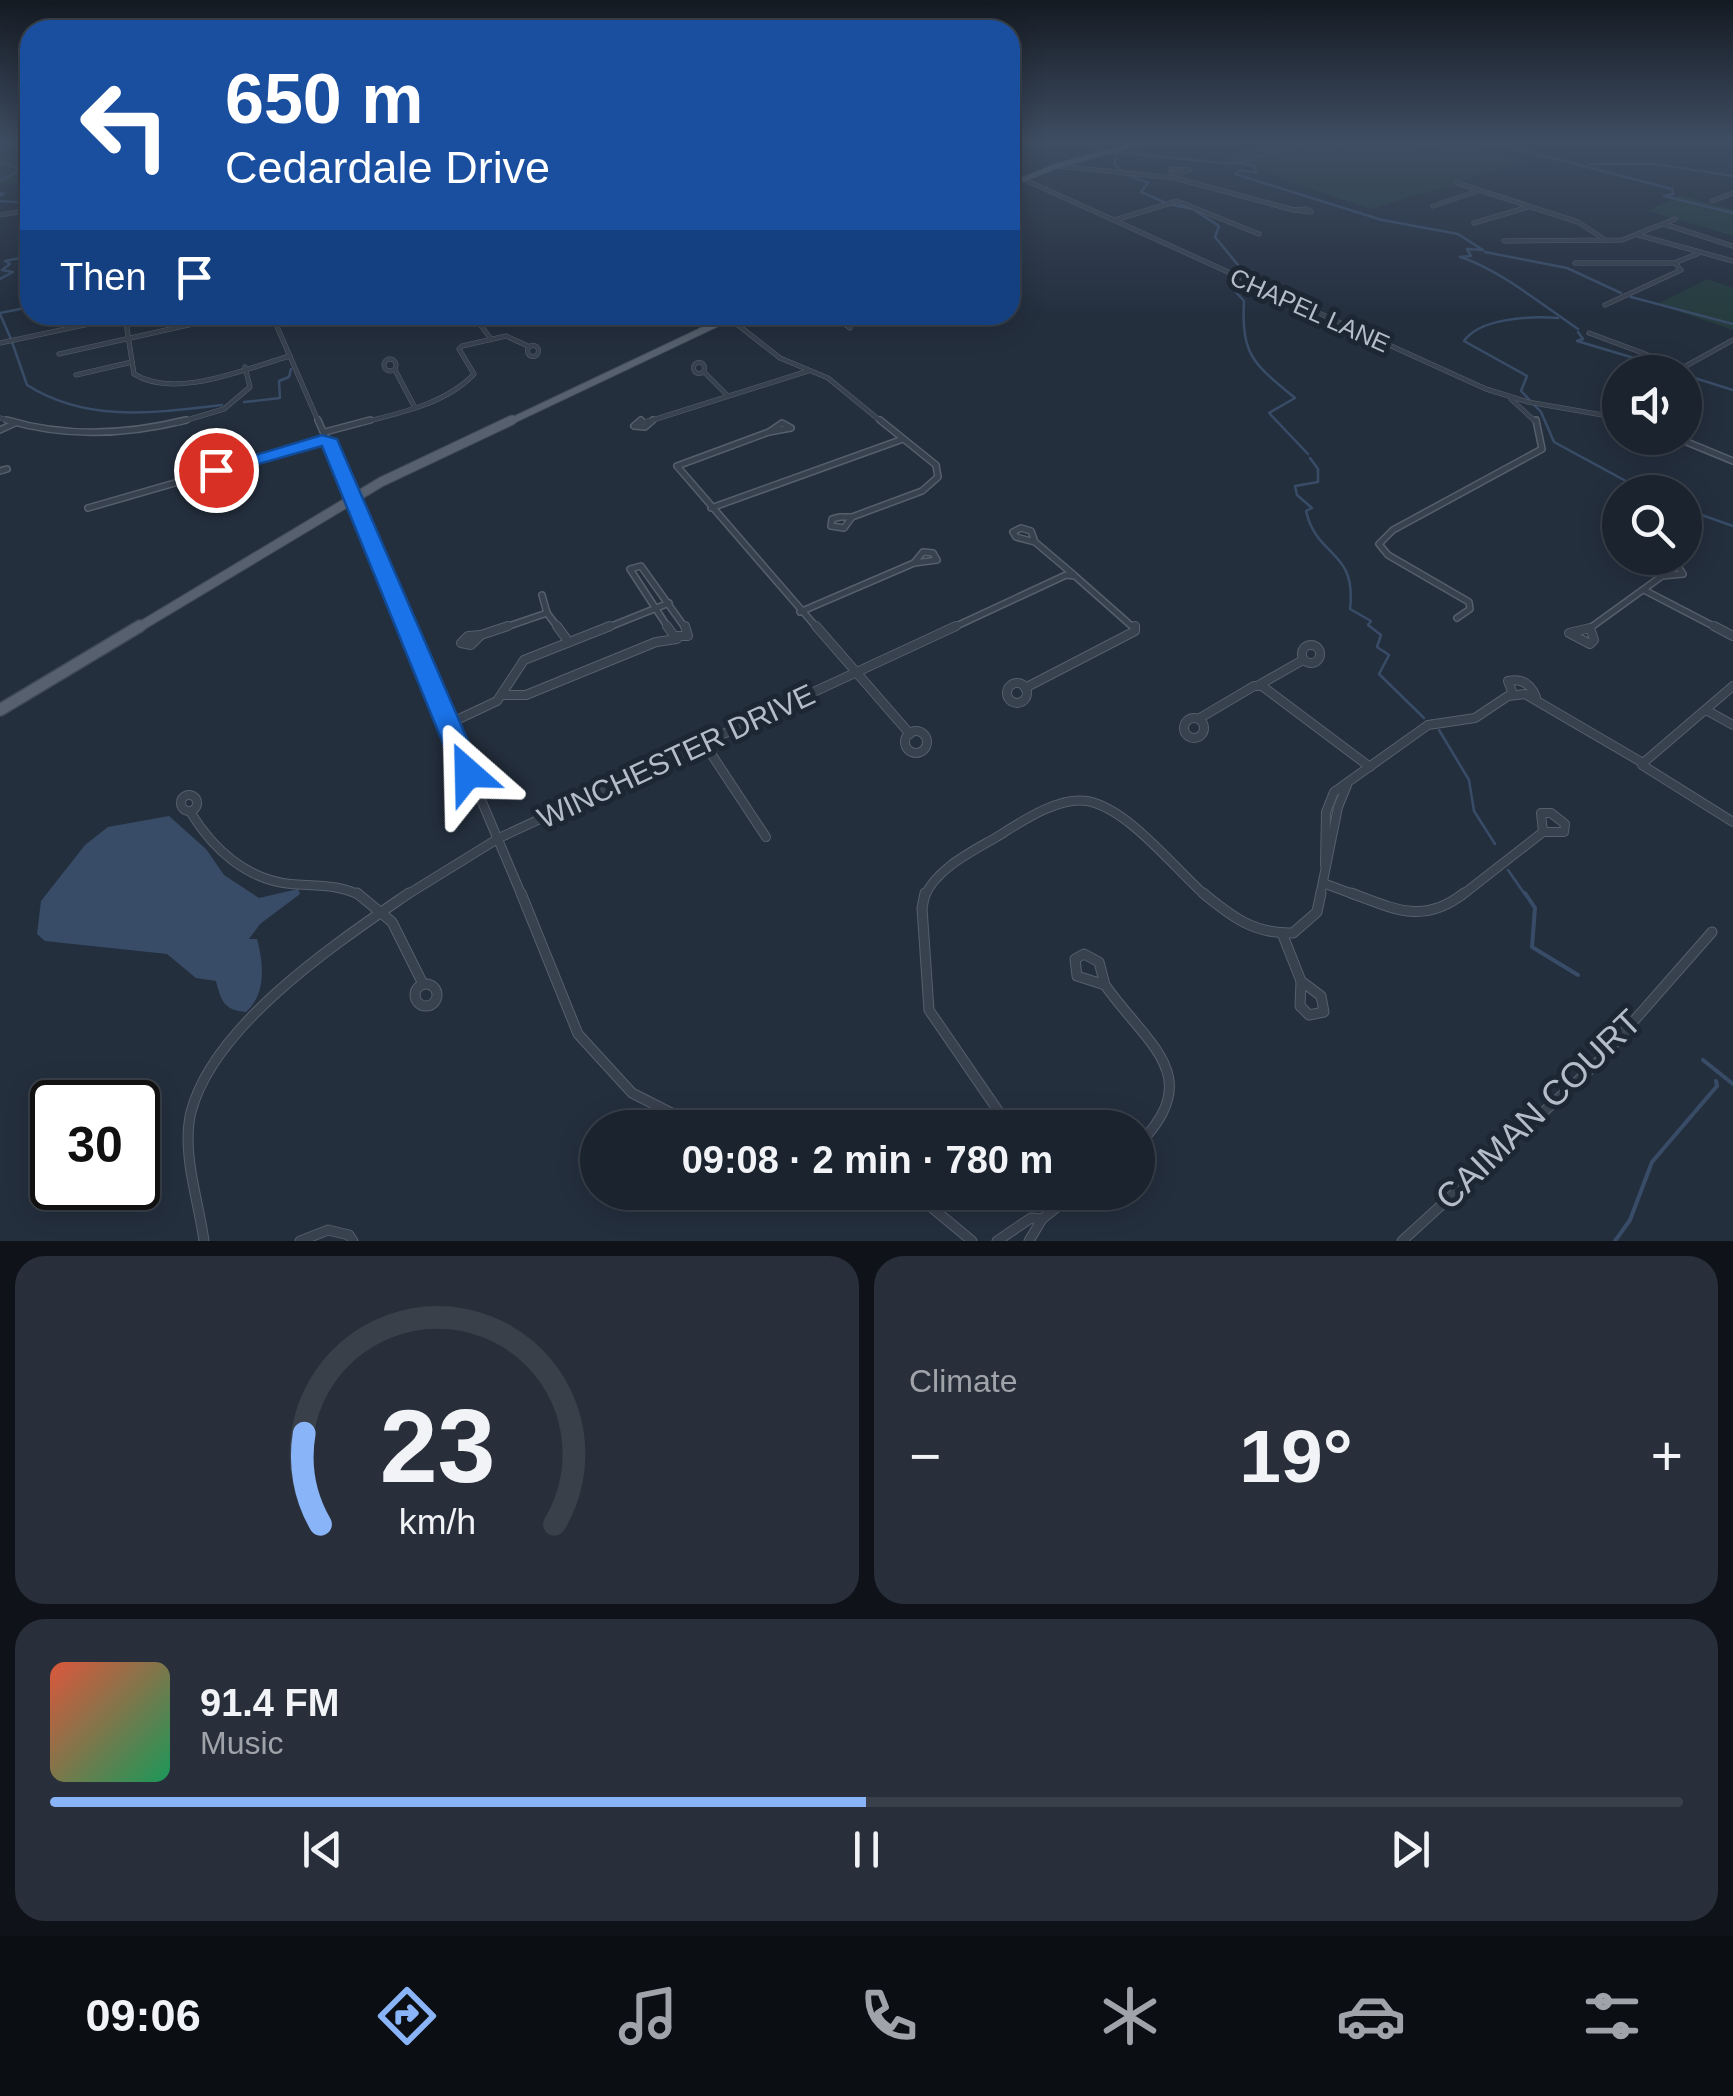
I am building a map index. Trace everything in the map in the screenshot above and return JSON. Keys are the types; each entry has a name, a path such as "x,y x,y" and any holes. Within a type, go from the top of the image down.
{"main road":[{"path":"0,710 352,500 435,456 713,325"}],"street":[{"name":"CHAPEL LANE","path":"1065,198 1510,398 1602,414"},
{"path":"1252,198 1294,210"},
{"path":"1433,206 1457,198"},
{"path":"1504,198 1578,222 1606,240"},
{"path":"1712,202 1722,198 1733,201"},
{"path":"1114,220 1178,201 1259,234"},
{"path":"1474,222 1529,206"},
{"path":"0,224 2,215"},
{"path":"1504,241 1606,240 1637,235 1675,220"},
{"path":"1664,224 1733,246"},
{"path":"1637,235 1697,254 1732,259"},
{"path":"1575,262 1675,263 1697,254"},
{"path":"1605,305 1681,270 1675,263"},
{"path":"0,343 85,325"},
{"path":"128,325 138,380 159,385 290,356"},
{"path":"60,354 185,325"},
{"path":"276,325 498,838 578,1034 632,1094 664,1110"},
{"path":"481,325 491,338"},
{"path":"742,325 787,362 828,378 936,465 936,481 852,517"},
{"path":"846,325 850,328"},
{"path":"1589,333 1648,355"},
{"path":"88,508 414,406 470,382 474,372 459,348 491,338 515,336 528,346"},
{"path":"1702,357 1733,340"},
{"path":"1719,348 1732,352"},
{"path":"76,375 132,362"},
{"path":"0,418 108,434 144,432 234,404 250,387 244,367"},
{"path":"395,370 414,406"},
{"path":"653,420 809,370"},
{"path":"704,372 729,397"},
{"path":"1457,618 1470,609 1468,602 1388,556 1379,544 1393,530 1542,449 1538,421 1510,398"},
{"path":"0,430 15,423"},
{"path":"769,432 677,464 800,612 910,734"},
{"path":"711,508 904,439"},
{"path":"1702,448 1733,461"},
{"path":"1025,688 1136,628 1034,542"},
{"path":"800,612 914,563"},
{"path":"503,695 526,694 656,642 679,638 690,632 644,568 633,567 630,574 679,638"},
{"name":"WINCHESTER DRIVE","path":"204,1241 190,1123 207,1071 250,1018 382,914 444,867 498,838 1066,575 1075,576"},
{"path":"1590,628 1662,576"},
{"path":"1644,590 1733,636"},
{"path":"481,635 546,613 549,608 542,595"},
{"path":"446,725 493,705 503,695 518,664 669,603"},
{"path":"546,613 568,642"},
{"path":"1200,718 1303,660"},
{"path":"1513,694 1508,680 1517,679 1529,684 1537,698"},
{"path":"1258,685 1370,766"},
{"path":"1632,759 1650,760 1733,686"},
{"path":"998,1110 929,1010 922,908 926,891 944,871 1060,804 1093,802 1126,819 1230,918 1254,930 1282,933 1300,929 1312,919 1324,883 1338,807 1347,785 1428,725 1475,718 1513,694 1537,698 1733,822"},
{"path":"1706,710 1733,726"},
{"path":"704,742 766,837"},
{"path":"191,813 218,846 256,876 342,888 370,902 408,942 423,984"},
{"path":"1324,883 1394,909 1430,913 1452,902 1543,832"},
{"name":"CAIMAN COURT","path":"1402,1241 1596,1064 1712,932"},
{"path":"1282,933 1302,982"},
{"path":"1105,985 1155,1044 1169,1077 1167,1110 1155,1130"},
{"path":"935,1210 972,1241"},
{"path":"1029,1241 1050,1210"},
{"path":"996,1241 1031,1218 1042,1219"},
{"path":"300,1241 328,1230 349,1235 353,1241"}],"green space":[{"path":"1337,198 1407,198 1370,209"},
{"path":"1674,198 1690,198 1733,210 1733,236 1648,211"},
{"path":"1708,279 1733,288 1733,330 1657,304"}],"water":[{"path":"169,816 206,849 224,875 259,898 298,889 300,894 260,924 249,939 257,939 262,979 257,997 246,1012 225,1003 216,981 196,978 167,954 45,941 37,934 41,901 85,845 108,827"}],"waterway":[{"path":"1155,198 1164,202"},
{"path":"1311,198 1382,220 1458,234 1483,250 1467,249 1471,256 1460,257 1505,279 1578,329"},
{"path":"1672,198 1733,213"},
{"path":"0,201 20,202"},
{"path":"1168,204 1193,209 1219,226 1215,237 1242,270"},
{"path":"1485,252 1567,268 1621,293"},
{"path":"0,279 13,272 2,270 10,264 5,261 20,258"},
{"path":"1244,271 1246,277"},
{"path":"1244,280 1242,288 1234,290 1244,301 1248,347 1260,367 1295,398 1269,413 1308,454"},
{"path":"1631,297 1733,324"},
{"path":"0,313 20,309"},
{"path":"0,314 11,339"},
{"path":"1558,318 1493,323 1471,333 1464,341 1527,376 1521,391 1541,412 1554,442 1615,475"},
{"path":"1578,332 1583,339 1577,341 1624,355"},
{"path":"12,342 27,385 73,405 122,412 222,405"},
{"path":"244,402 280,398 279,381 289,377 291,369"},
{"path":"1702,380 1733,390"},
{"path":"1310,458 1318,469 1318,482 1295,486 1297,495 1312,508 1306,511 1311,527 1348,575 1350,609 1371,621 1368,625 1381,635 1377,647 1389,655 1379,674 1424,718"},
{"path":"1702,515 1733,526"},
{"path":"1439,730 1469,780 1474,811 1495,844"},
{"path":"1508,870 1526,896"},
{"path":"1525,893 1535,908 1532,947 1578,975"},
{"path":"1703,1060 1733,1084"},
{"path":"1615,1241 1630,1220 1652,1162 1717,1086 1716,1081"}],"route":[{"path":"216,470 328,439 468,773"}]}
